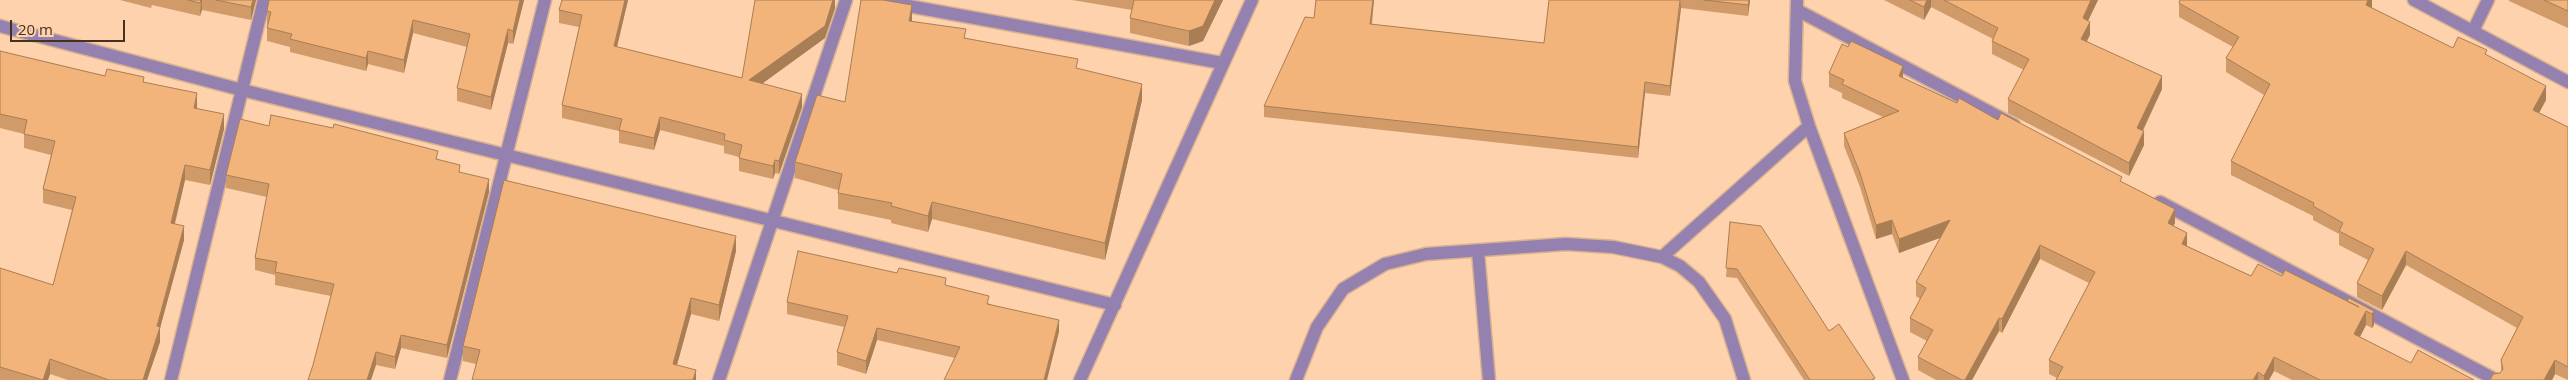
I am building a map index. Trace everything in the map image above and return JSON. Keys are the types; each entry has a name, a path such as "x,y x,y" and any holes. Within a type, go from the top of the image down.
{"street":[{"path":"171,380 264,0"},
{"path":"450,380 545,0"},
{"path":"719,380 846,0"},
{"path":"876,0 1222,63"},
{"path":"1080,380 1252,0"},
{"path":"2414,0 2568,82"},
{"path":"2473,31 2488,0"},
{"path":"1903,380 1809,126 1796,81 1797,5 2024,130"},
{"path":"0,26 242,90 505,156 1115,305"},
{"path":"1662,257 1809,126"},
{"path":"2147,195 2496,380"},
{"path":"1296,380 1317,326 1343,290 1385,264 1426,254 1566,244 1613,247 1662,257 1680,266 1698,282 1725,319 1744,380"},
{"path":"1478,251 1489,380"}],"building":[{"path":"188,0 201,0 200,3"},
{"path":"216,0 253,0 251,7"},
{"path":"269,0 520,0 513,31 508,29 491,97 457,88 470,34 413,20 404,60 368,51 366,58 290,39 292,34 267,28 271,12 267,11"},
{"path":"562,0 625,0 614,46 742,78 755,0 833,0 825,26 749,80 802,94 779,161 775,160 773,166 739,158 742,145 724,140 725,134 660,117 654,138 619,130 622,119 562,105 582,15 559,10"},
{"path":"861,0 883,0 912,5 909,21 966,29 964,38 1078,59 1076,68 1142,84 1105,243 932,202 928,216 891,206 892,203 838,193 842,174 795,162 817,95 845,102"},
{"path":"1134,0 1215,0 1203,26 1189,31 1130,18"},
{"path":"1316,0 1373,0 1370,24 1544,43 1549,0 1680,0 1670,86 1645,82 1638,147 1264,106 1305,17 1314,18"},
{"path":"1704,0 1749,0 1748,5"},
{"path":"1910,0 1927,0 1924,7"},
{"path":"1944,0 2091,0 2083,18 2090,22 2081,39 2162,76 2137,128 2144,131 2129,163 2008,99 2029,59 1992,41 1998,28"},
{"path":"2180,0 2368,0 2366,5 2453,48 2458,37 2487,50 2485,54 2546,86 2533,110 2568,127 2568,367 2555,360 2544,380 2490,380 2493,374 2500,373 2503,369 2501,360 2523,317 2406,251 2382,296 2357,283 2374,249 2339,231 2343,223 2313,206 2314,203 2231,161 2270,84 2226,58 2239,37 2179,3"},
{"path":"2544,0 2568,0 2568,11"},
{"path":"1851,41 1903,66 1899,76 1957,103 1959,98 1998,120 2001,113 2122,177 2120,181 2175,209 2168,223 2187,233 2182,244 2251,276 2258,264 2282,276 2285,270 2347,301 2349,298 2374,311 2372,314 2366,311 2354,334 2411,363 2418,350 2474,380 2320,380 2274,357 2264,376 2258,372 2253,380 2056,380 2063,367 2049,360 2095,272 2040,245 2002,319 1999,318 1965,380 1918,357 1933,330 1910,318 1926,288 1916,282 1950,220 1899,239 1892,220 1876,225 1860,173 1844,133 1899,111 1842,84 1844,80 1829,73 1842,44 1848,47"},
{"path":"0,51 105,76 107,69 144,77 143,82 197,93 194,108 224,114 210,170 185,165 171,223 184,226 157,326 160,327 143,380 109,380 50,359 43,380 0,367 0,268 53,285 76,197 43,189 55,141 24,134 27,120 0,114"},
{"path":"271,115 333,128 334,124 438,151 436,159 460,165 459,172 489,179 447,345 401,335 395,357 376,352 367,380 308,380 334,284 275,272 277,262 255,258 269,184 226,175 240,119 269,126"},
{"path":"504,180 736,236 719,305 691,298 673,364 696,370 693,380 472,380 480,350 463,346"},
{"path":"1730,222 1761,226 1829,331 1839,324 1875,378 1871,380 1810,380 1737,269 1726,268"},
{"path":"798,251 897,273 899,268 946,278 945,285 989,296 987,304 1059,320 1044,380 944,380 960,347 877,328 866,361 837,352 848,316 787,302"}]}
